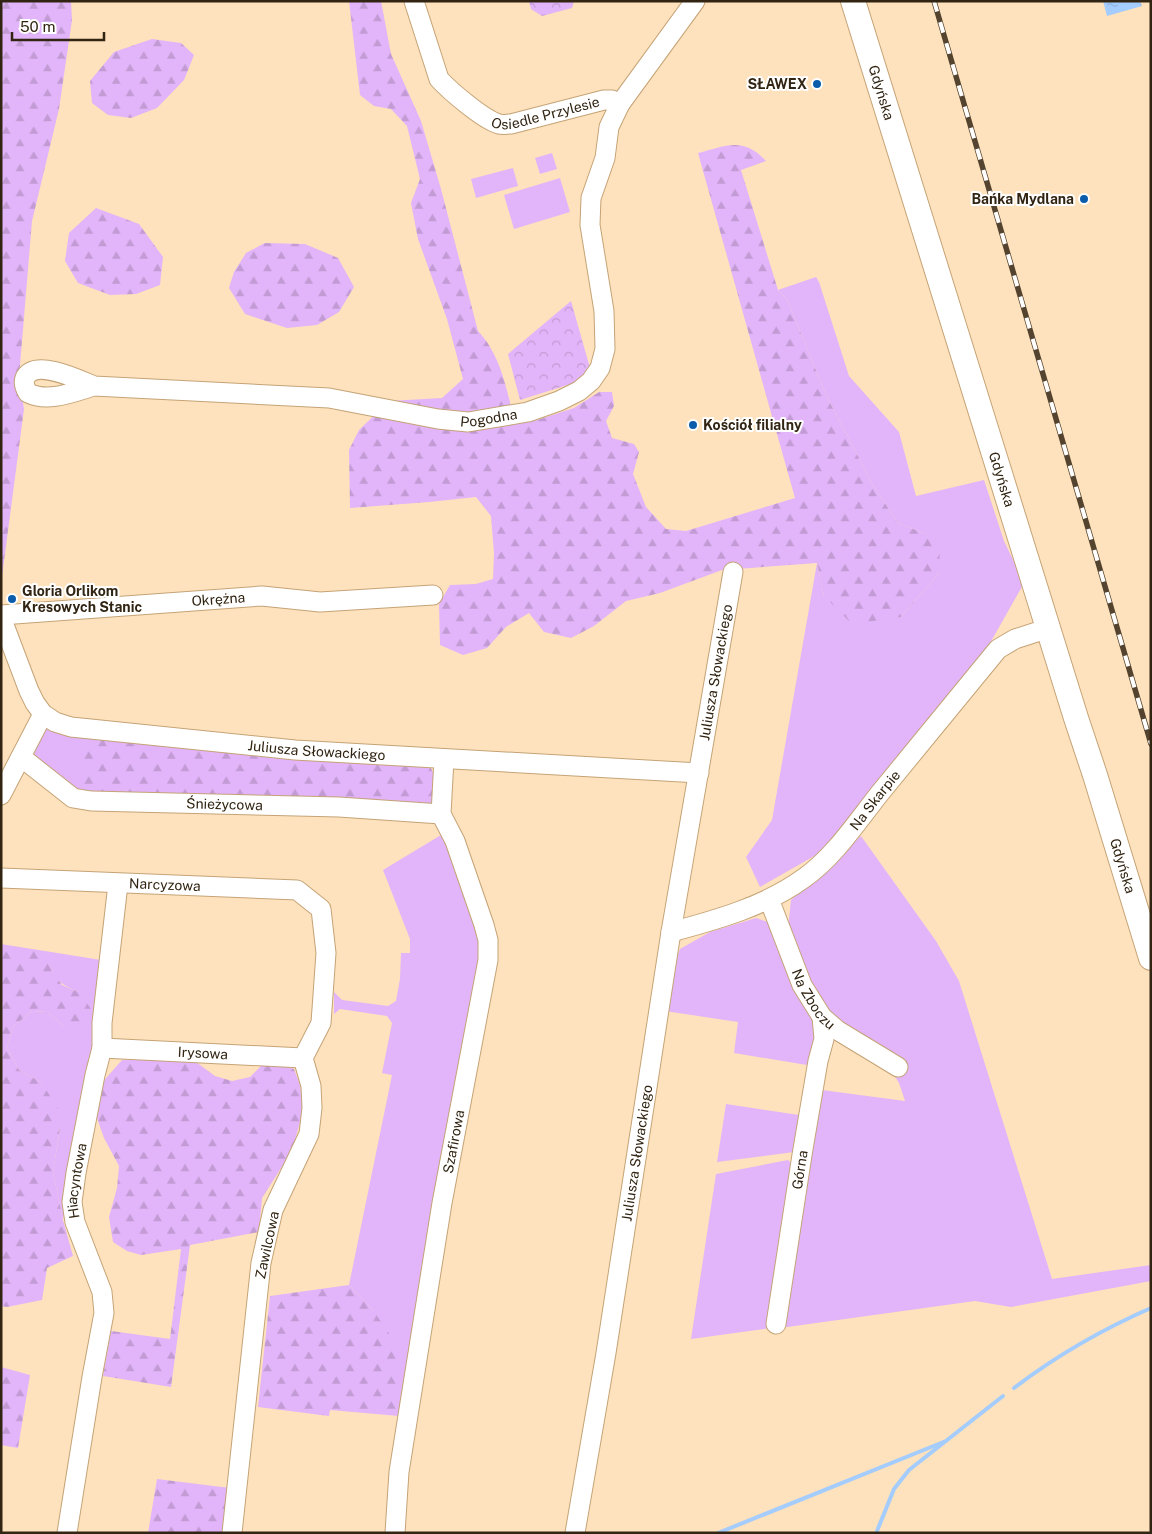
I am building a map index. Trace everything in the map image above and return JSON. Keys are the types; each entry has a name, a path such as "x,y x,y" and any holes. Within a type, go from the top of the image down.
{"main road":[{"name":"Gdyńska","path":"853,1 1151,958"}],"street":[{"name":"Osiedle Przylesie","path":"414,1 439,79 447,88 489,120 500,124 511,124 604,100 612,100 620,104 695,1"},
{"name":"Pogodna","path":"94,386 329,398 438,419 468,422 528,412 559,401 579,391 591,381 600,368 605,349 604,311 590,225 591,198 605,158 609,127 620,104"},
{"name":"Juliusza Słowackiego","path":"574,1533 606,1353 671,932 733,572"},
{"name":"Okrężna","path":"1,616 262,596 320,602 434,595"},
{"path":"1,616 29,691 43,714 1,795"},
{"name":"Na Skarpie","path":"671,932 702,924 769,899 805,878 820,865 858,821 998,649 1016,638 1049,628"},
{"name":"Juliusza Słowackiego","path":"43,714 56,722 71,727 294,750 699,773"},
{"name":"Śnieżycowa","path":"21,757 73,798 91,801 339,807 440,814"},
{"path":"440,814 444,759"},
{"name":"Szafirowa","path":"395,1533 399,1472 442,1203 488,960 488,940 484,925 455,841 440,814"},
{"name":"Narcyzowa","path":"1,878 297,890 321,909 326,953 321,1023 303,1058"},
{"name":"Hiacyntowa","path":"67,1533 104,1313 102,1292 75,1222 72,1202 93,1084 102,1048 102,1023 118,884"},
{"name":"Na Zboczu","path":"769,899 802,984 822,1017 837,1030 898,1067"},
{"name":"Górna","path":"776,1324 802,1155 818,1061 824,1038 822,1017"},
{"name":"Irysowa","path":"102,1048 303,1058"},
{"name":"Zawilcowa","path":"232,1533 261,1264 273,1210 309,1134 312,1108 311,1086 303,1058"}],"green space":[{"path":"1,1 71,1 72,20 59,109 32,221 19,377 24,409 1,584"},
{"path":"349,1 381,1 391,54 421,121 478,331 498,362 515,423 537,420 574,408 599,392 612,392 614,406 606,421 612,438 634,444 639,452 633,474 646,507 666,529 686,531 795,498 698,153 734,145 750,148 766,161 741,170 778,290 787,299 826,395 873,485 898,523 926,534 940,544 939,573 901,617 852,624 824,596 817,563 722,570 660,593 626,601 594,626 571,638 544,632 529,613 506,627 487,648 463,655 440,645 439,604 450,585 476,584 493,579 494,553 491,516 476,497 350,508 349,450 359,430 389,401 442,398 463,379 447,319 418,239 411,203 420,179 407,126 391,109 374,106 360,95"},
{"path":"529,1 574,1 572,8 542,16 531,9"},
{"path":"152,39 181,43 194,55 184,80 157,108 131,118 108,115 92,103 90,81 114,52"},
{"path":"552,153 557,169 540,174 535,158"},
{"path":"513,168 518,186 476,198 471,179"},
{"path":"560,178 570,212 514,229 504,195"},
{"path":"96,208 139,224 163,257 160,285 136,294 110,295 78,283 65,261 69,233"},
{"path":"265,243 305,244 338,258 354,287 339,312 317,325 287,328 245,314 229,288 234,272 246,253"},
{"path":"816,277 849,376 899,432 916,496 984,480 1004,541 1023,585 985,652 825,850 760,887 746,857 772,820 817,563 824,596 901,617 939,573 926,534 898,523 873,485 826,395 787,299 778,290"},
{"path":"571,301 590,368 577,382 520,400 508,354"},
{"path":"52,728 91,736 92,795 80,795 32,758 40,730"},
{"path":"91,736 430,766 437,781 432,803 419,809 92,795 83,785 78,764"},
{"path":"441,835 448,841 472,902 482,958 399,1416 373,1310 349,1285 392,1075 382,1073 392,1023 387,1016 340,1009 334,1014 334,992 342,1000 388,1006 396,1001 400,979 401,953 410,953 410,939 383,870"},
{"path":"861,836 936,941 959,981 1052,1279 1151,1265 1151,1281 1011,1307 975,1301 780,1328 822,1090 905,1101 899,1083 889,1067 841,1038 829,1043 788,928 791,900"},
{"path":"756,918 771,923 813,1011 817,1037 807,1065 734,1053 738,1022 665,1011 669,976 680,949 710,932"},
{"path":"1,944 51,952 52,971 62,985 79,992 91,1009 86,1025 63,1026 48,1012 32,1011 13,1027 7,1047 19,1070 41,1082 59,1110 60,1128 53,1172 73,1256 47,1268 42,1300 7,1307 1,1306"},
{"path":"51,952 101,960 95,1035 63,1220 53,1172 60,1128 41,1082 19,1070 7,1047 13,1027 32,1011 48,1012 63,1026 79,992 56,978 51,968"},
{"path":"149,1059 196,1062 215,1076 232,1081 250,1077 261,1066 277,1063 294,1069 300,1085 303,1111 292,1151 262,1198 259,1232 190,1245 171,1387 103,1376 111,1331 170,1339 181,1249 141,1255 127,1251 113,1242 109,1217 117,1188 119,1166 104,1138 96,1115 100,1085 122,1060"},
{"path":"726,1104 799,1115 794,1152 717,1162"},
{"path":"788,1160 795,1167 772,1328 691,1339 716,1174"},
{"path":"349,1285 373,1310 393,1339 400,1382 399,1416 330,1410 329,1416 258,1407 270,1296"},
{"path":"1,1367 30,1375 18,1448 1,1445"},
{"path":"157,1479 230,1488 224,1533 148,1533"}],"water":[{"path":"1103,1 1140,1 1142,6 1107,16"}],"waterway":[{"path":"1014,1388 1080,1344 1151,1308"},
{"path":"877,1531 894,1489 909,1470 1003,1396"},
{"path":"718,1533 946,1441"}],"railway":[{"path":"934,1 1151,744"}],"place":[{"name":"SŁAWEX","path":"817,84"},
{"name":"Bańka Mydlana","path":"1084,199"},
{"name":"Kościół filialny","path":"693,425"},
{"name":"Gloria Orlikom Kresowych Stanic","path":"12,599"}]}
